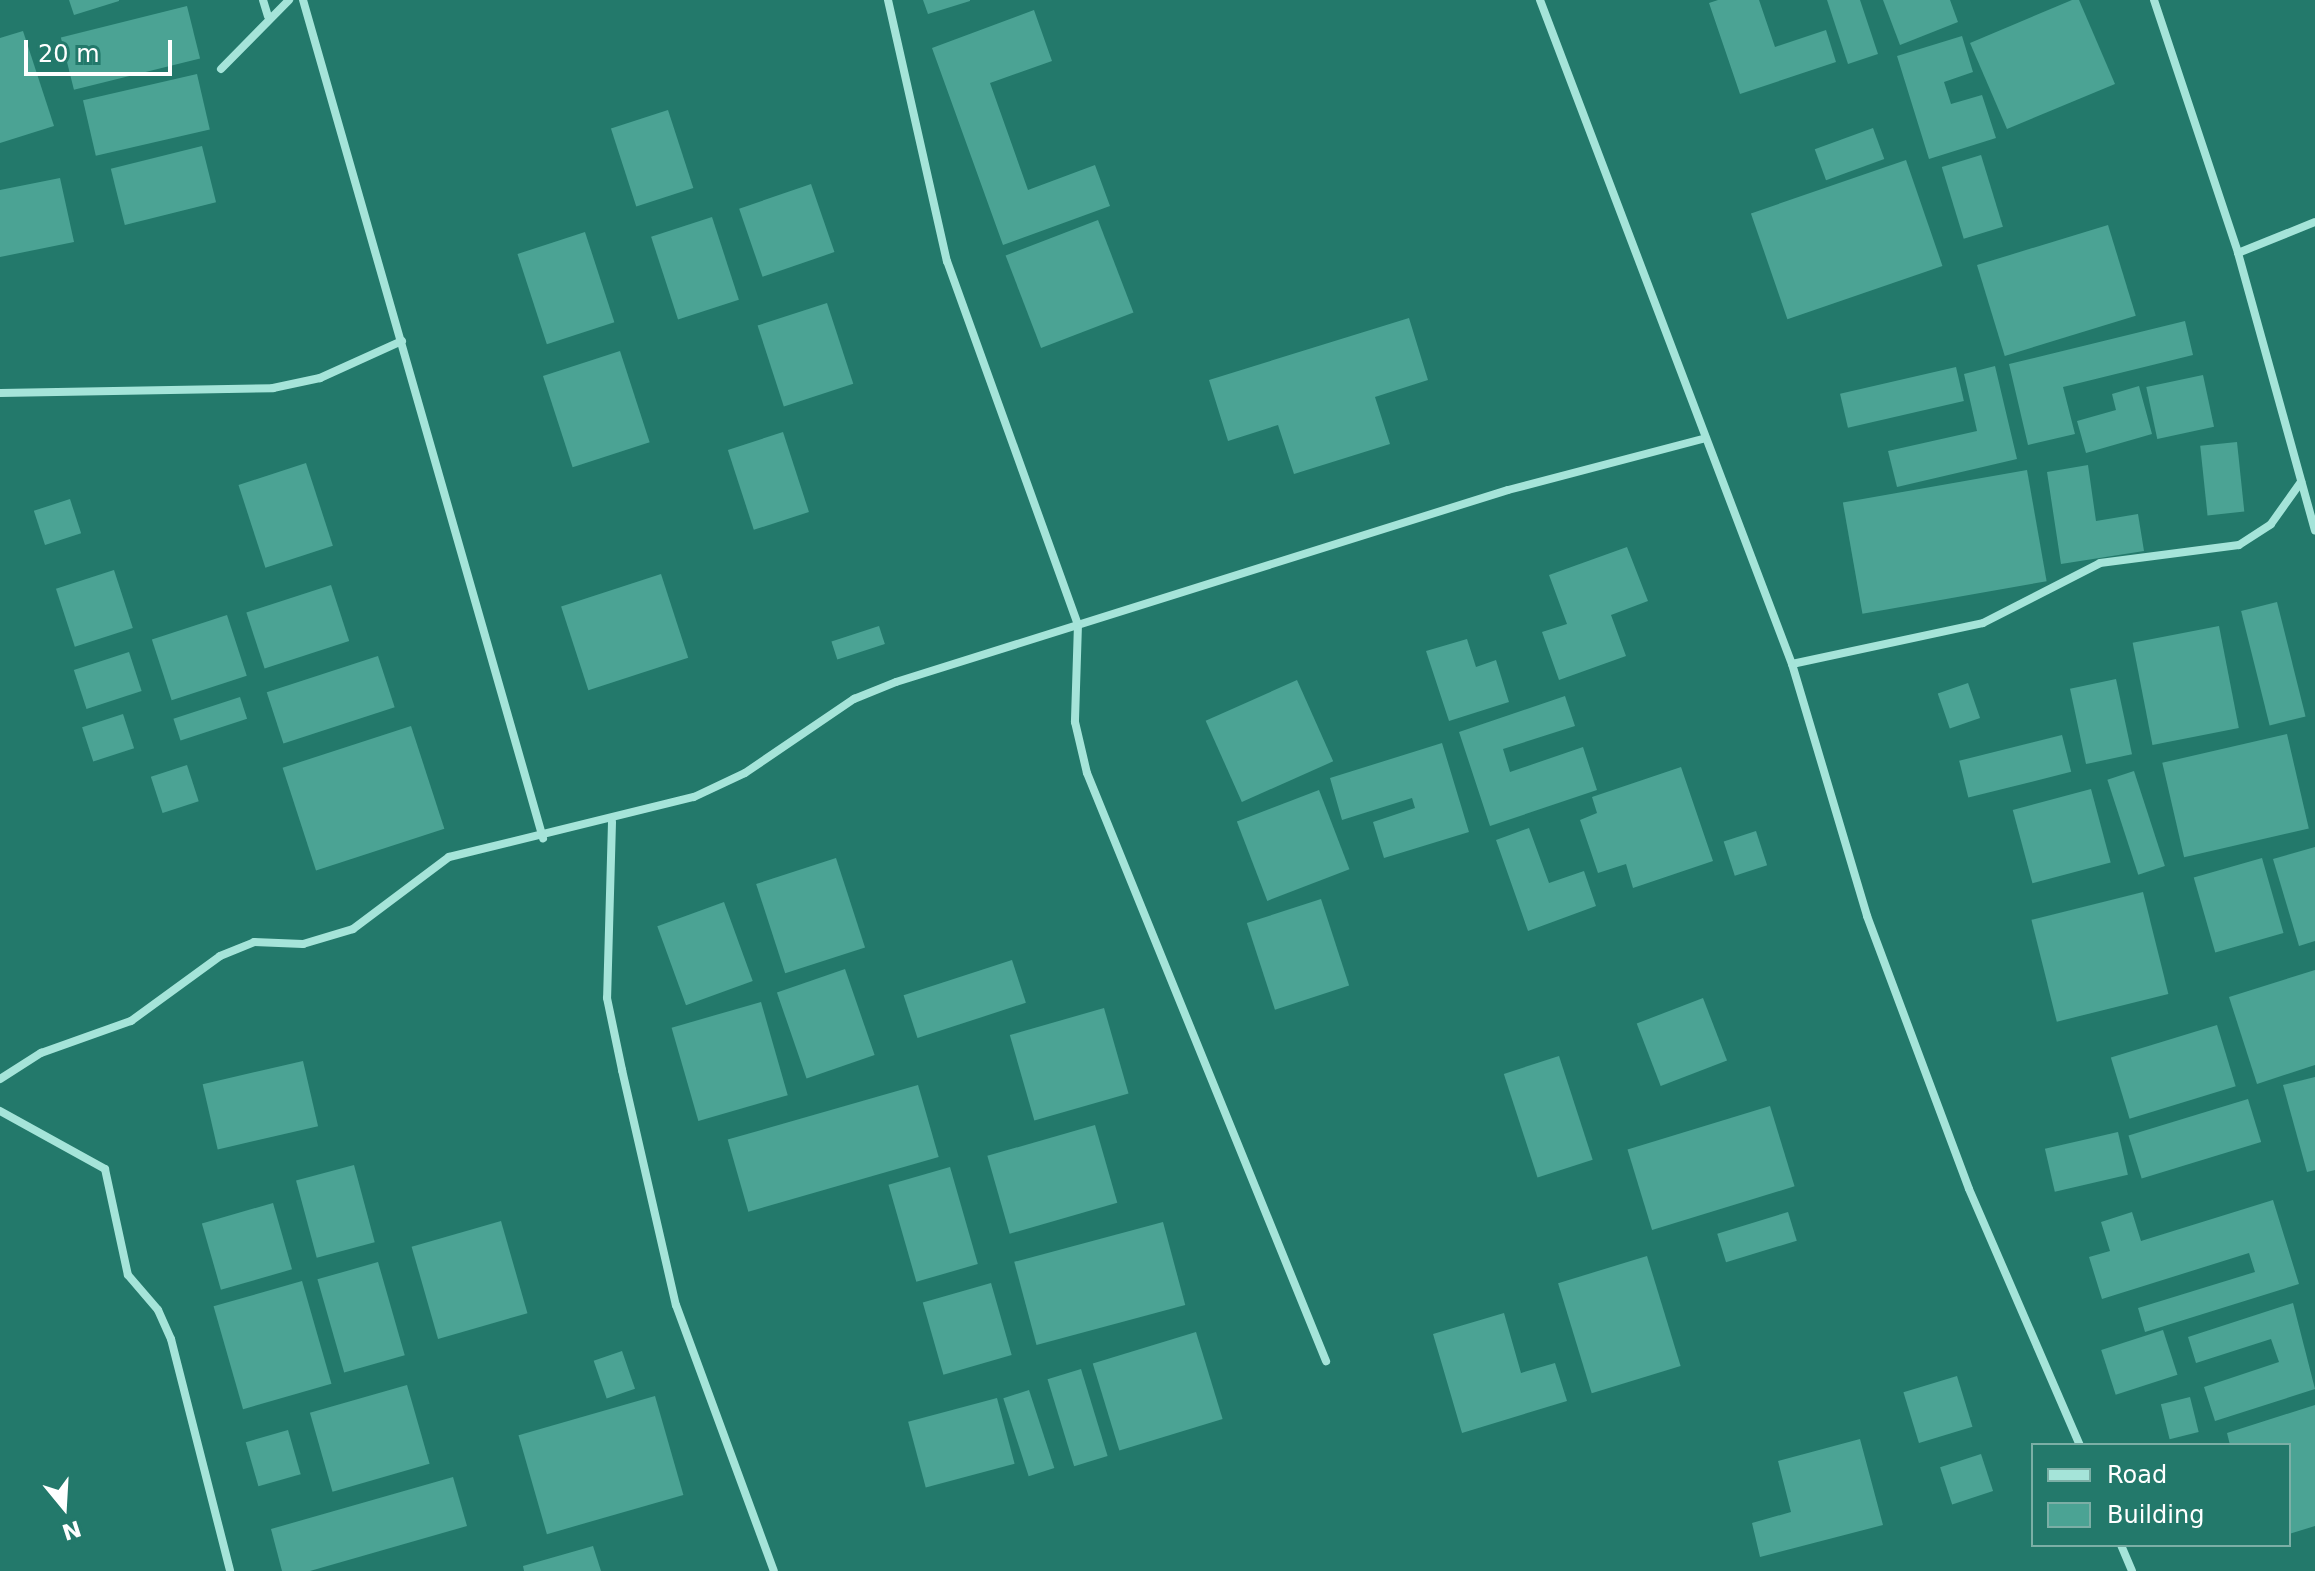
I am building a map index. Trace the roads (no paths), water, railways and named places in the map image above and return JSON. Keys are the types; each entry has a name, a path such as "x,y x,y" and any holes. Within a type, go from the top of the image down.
{"street":[{"path":"263,0 268,16"},
{"path":"221,69 268,16 289,0"},
{"path":"303,0 543,838"},
{"path":"888,0 947,261 1078,624 1075,722 1087,773 1326,1361"},
{"path":"1540,0 1702,439 1792,664 1867,916 1969,1189 2079,1443"},
{"path":"2154,0 2238,253 2315,530"},
{"path":"2238,253 2315,222"},
{"path":"0,393 273,388 320,378 402,341"},
{"path":"0,1079 41,1053 131,1021 220,956 254,942 329,939 366,921 449,857 612,822 745,773 854,699 1078,624 1508,490 1702,439"},
{"path":"1792,664 1983,623 2100,563 2239,545 2271,524 2301,482"},
{"path":"612,822 607,998 622,1070 676,1305 774,1571"},
{"path":"0,1111 105,1169 128,1275 158,1310 171,1339 230,1571"},
{"path":"2122,1547 2132,1571"}]}
